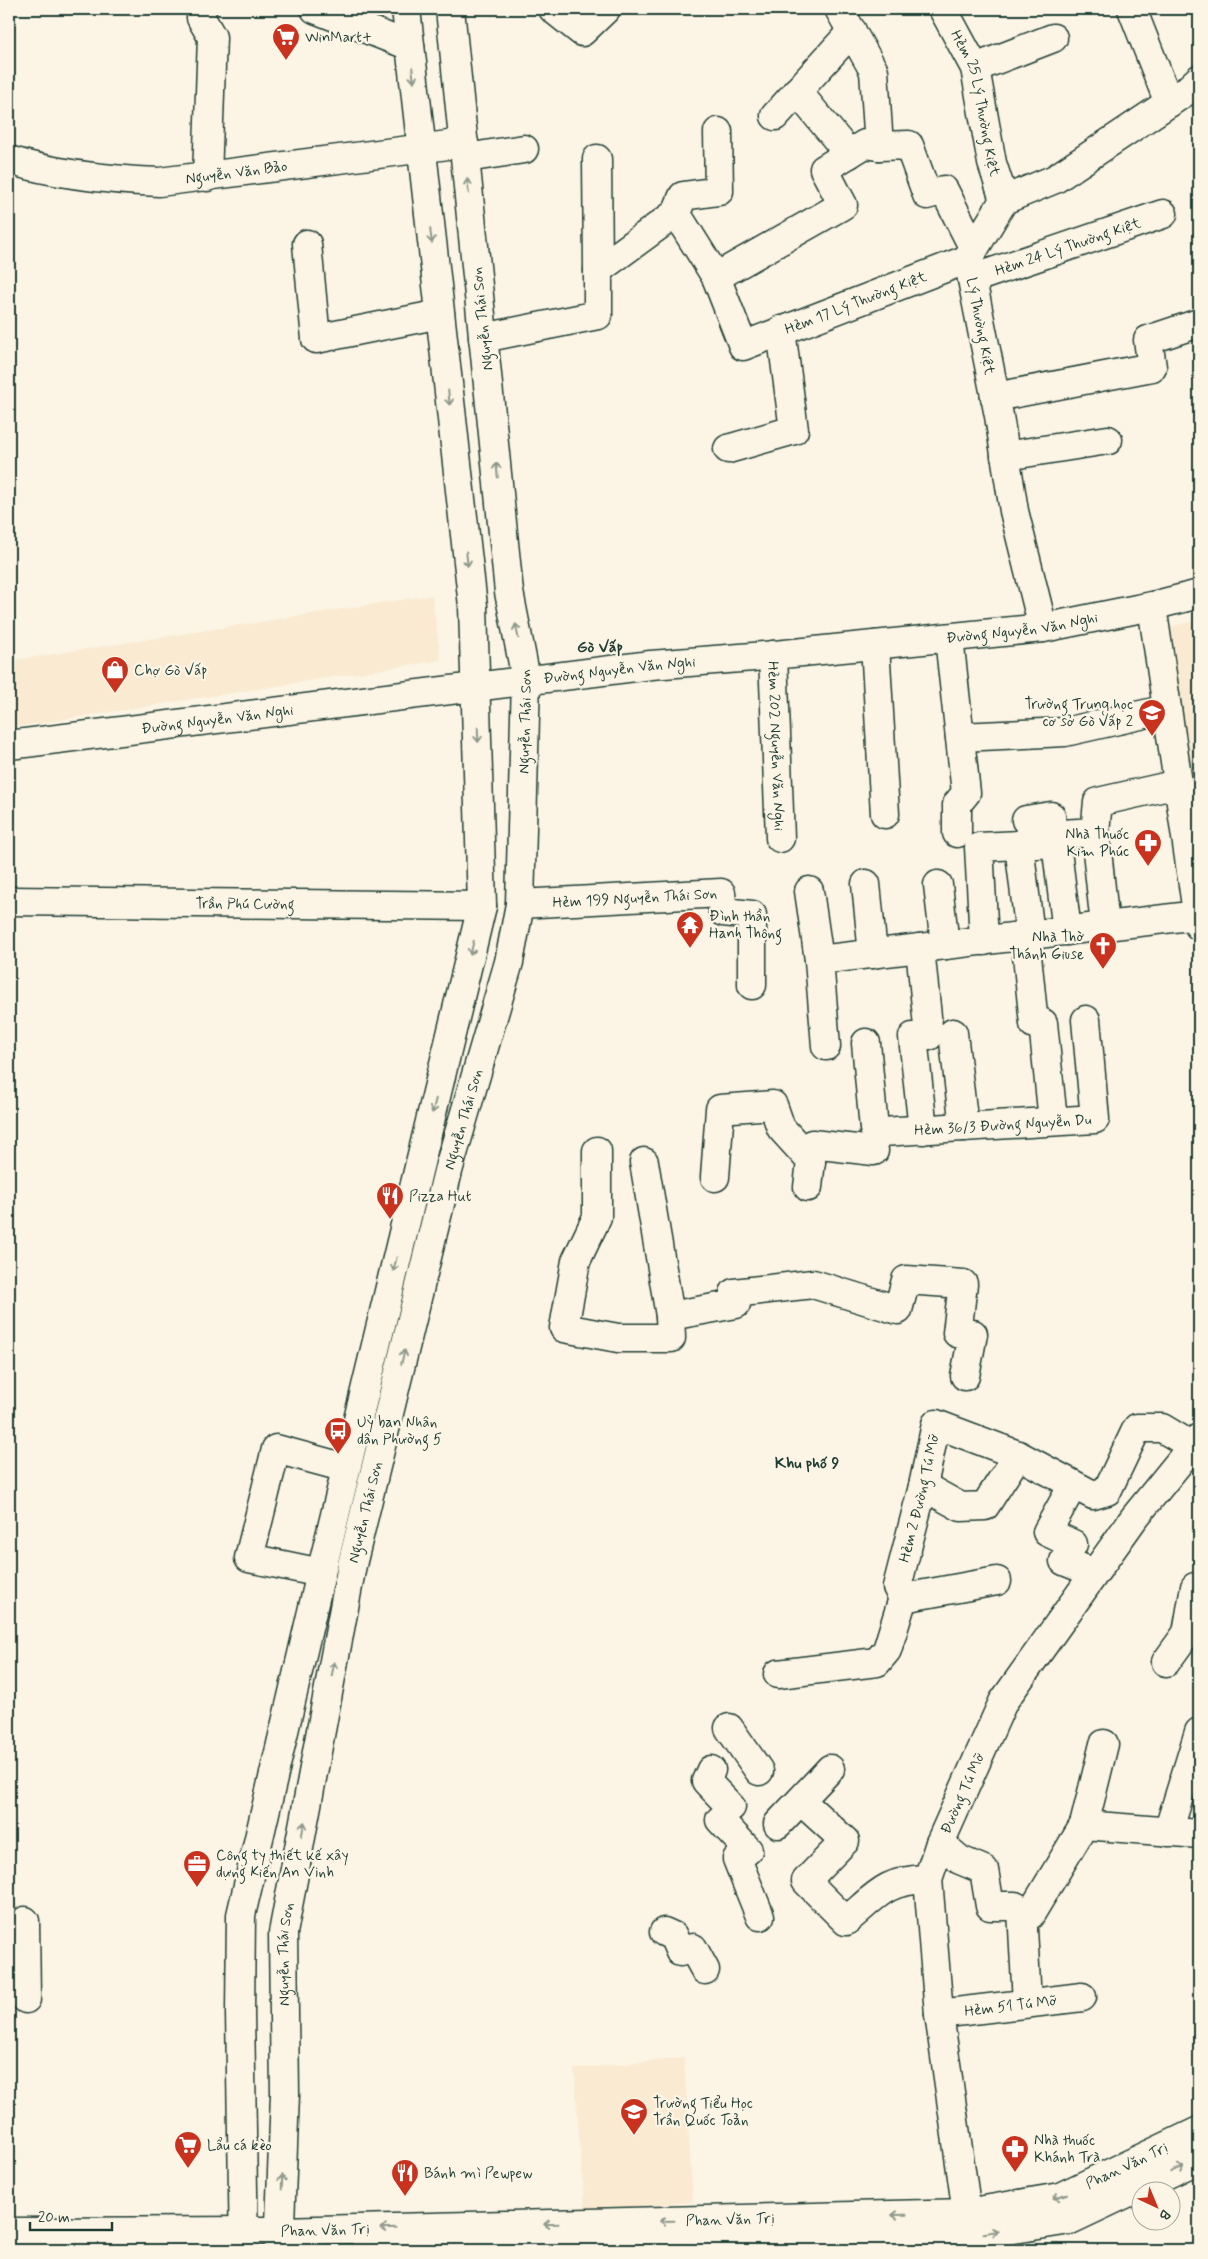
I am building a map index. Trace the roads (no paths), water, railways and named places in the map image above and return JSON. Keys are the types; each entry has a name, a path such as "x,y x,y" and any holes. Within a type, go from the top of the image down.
{"street":[{"path":"202,9 201,18 212,37 207,177"},
{"path":"315,9 410,46"},
{"name":"Nguyễn Thái Sơn","path":"245,2240 240,2014 241,1915 346,1468 482,906 472,606 406,9"},
{"name":"Nguyễn Thái Sơn","path":"280,2241 285,2094 283,1933 352,1565 448,1171 509,962 520,904 526,679 509,592 450,9"},
{"path":"553,9 582,32 606,9"},
{"name":"Hẻm 25 Lý Thường Kiệt","path":"943,9 974,68 992,163 1004,200"},
{"path":"1132,9 1169,102"},
{"path":"676,213 716,277 843,205 824,169 865,144 879,146 874,71 845,20 797,91 775,116"},
{"path":"974,68 1053,38"},
{"path":"971,262 1004,200 1055,179 1169,102 1199,78"},
{"path":"797,91 849,154"},
{"path":"598,270 676,213 683,196 719,191 718,132"},
{"name":"Lý Thường Kiệt","path":"879,146 909,145 927,195 944,190 971,262 996,397 1014,511 1043,628"},
{"name":"Nguyễn Văn Bảo","path":"9,160 30,166 132,181 159,182 421,149 465,151 524,149"},
{"path":"483,338 598,315 597,159"},
{"name":"Hẻm 24 Lý Thường Kiệt","path":"971,262 1163,214"},
{"path":"307,244 316,338 440,314"},
{"name":"Hẻm 17 Lý Thường Kiệt","path":"716,277 743,346 781,330 971,262"},
{"path":"996,397 1152,367 1148,340 1199,323"},
{"path":"728,449 794,430 781,330"},
{"path":"1005,456 1108,440"},
{"name":"Đường Nguyễn Văn Nghi","path":"9,745 651,664 773,655 1043,628 1152,606 1199,594"},
{"path":"819,960 1105,926 1198,920 1152,606"},
{"path":"949,638 966,794 957,804 968,840 984,941"},
{"path":"876,645 885,814"},
{"name":"Hẻm 202 Nguyễn Văn Nghi","path":"773,655 780,838"},
{"path":"960,737 1065,732 1167,709"},
{"path":"1105,926 1095,832 1098,802 1178,784"},
{"path":"968,840 1023,832 1054,844"},
{"path":"1023,832 1028,935 1038,1024 1053,1121"},
{"path":"1067,931 1054,844 1062,834 1095,832"},
{"path":"866,884 873,954"},
{"path":"923,1130 932,1035 933,947 938,886"},
{"path":"809,890 819,960 826,1046"},
{"name":"Hẻm 199 Nguyễn Thái Sơn","path":"520,904 721,893 723,912 752,915 752,985"},
{"name":"Trần Phú Cường","path":"9,901 482,906"},
{"name":"Hẻm 36/3 Đường Nguyễn Du","path":"714,1177 720,1108 773,1105 781,1128 810,1174 812,1144 874,1140 882,1132 1095,1118 1086,1020"},
{"path":"932,1035 964,1127"},
{"path":"866,1043 874,1140"},
{"path":"597,1151 597,1217 576,1261 564,1328 618,1338 671,1338 670,1316 644,1162"},
{"path":"670,1316 735,1298 813,1284 898,1310 906,1280 963,1284 957,1333 973,1334 965,1376"},
{"path":"367,1384 395,1390"},
{"name":"Hẻm 2 Đường Tú Mỡ","path":"778,1674 877,1662 888,1650 903,1598 897,1587 923,1486 936,1424 1018,1455 1093,1495 1106,1491 1136,1428 1162,1428 1196,1442"},
{"name":"Đường Tú Mỡ","path":"960,2233 928,1878 940,1843 1003,1702 1134,1518 1196,1442"},
{"path":"321,1573 249,1558 276,1449 346,1468"},
{"path":"923,1486 961,1507 985,1506 1018,1455"},
{"path":"1074,1484 1046,1532 1073,1544 1064,1561 1094,1573"},
{"path":"903,1598 997,1581"},
{"path":"1166,1662 1187,1633 1195,1587 1199,1587"},
{"path":"729,1728 759,1771"},
{"path":"1168,1832 1199,1732"},
{"path":"940,1843 960,1860 984,1870 990,1906 1015,1906 1030,1915 1084,1825 1104,1744"},
{"path":"778,1824 802,1801 830,1769"},
{"path":"711,1770 706,1781 748,1850 737,1859 760,1916"},
{"path":"802,1801 845,1840 806,1881 846,1921 887,1886 909,1879 928,1878"},
{"path":"1084,1825 1199,1834"},
{"path":"1022,1910 1027,2003"},
{"path":"25,1921 26,2000"},
{"path":"664,1932 673,1936 680,1952 693,1948 704,1970"},
{"name":"Hẻm 51 Tú Mỡ","path":"939,2014 1082,1997"},
{"name":"Phan Văn Trị","path":"960,2233 1060,2197 1199,2131"},
{"name":"Phan Văn Trị","path":"9,2232 109,2231 280,2241 718,2230 960,2233 970,2236 1070,2220 1199,2159"},
{"name":"Phan Văn Trị","path":"365,2250 718,2230"}],"place":[{"name":"WinMart+","path":"286,61"},
{"name":"Chợ Gò Vấp","path":"115,694"},
{"name":"Trường Trung học cơ sở Gò Vấp 2","path":"1152,737"},
{"name":"Nhà Thuốc Kim Phúc","path":"1148,867"},
{"name":"Đình thần Hanh Thông","path":"690,949"},
{"name":"Nhà Thờ Thánh Giuse","path":"1103,970"},
{"name":"Pizza Hut","path":"390,1220"},
{"name":"Uỷ ban Nhân dân Phường 5","path":"338,1455"},
{"name":"Công ty thiết kế xây dựng Kiến An Vinh","path":"197,1888"},
{"name":"Trường Tiểu Học Trần Quốc Toản","path":"634,2136"},
{"name":"Lẩu cá kèo","path":"188,2169"},
{"name":"Nhà thuốc Khánh Trà","path":"1015,2173"},
{"name":"Bánh mì Pewpew","path":"405,2197"}],"district":[{"name":"Gò Vấp","path":"600,646"},
{"name":"Khu phố 9","path":"807,1462"}]}
